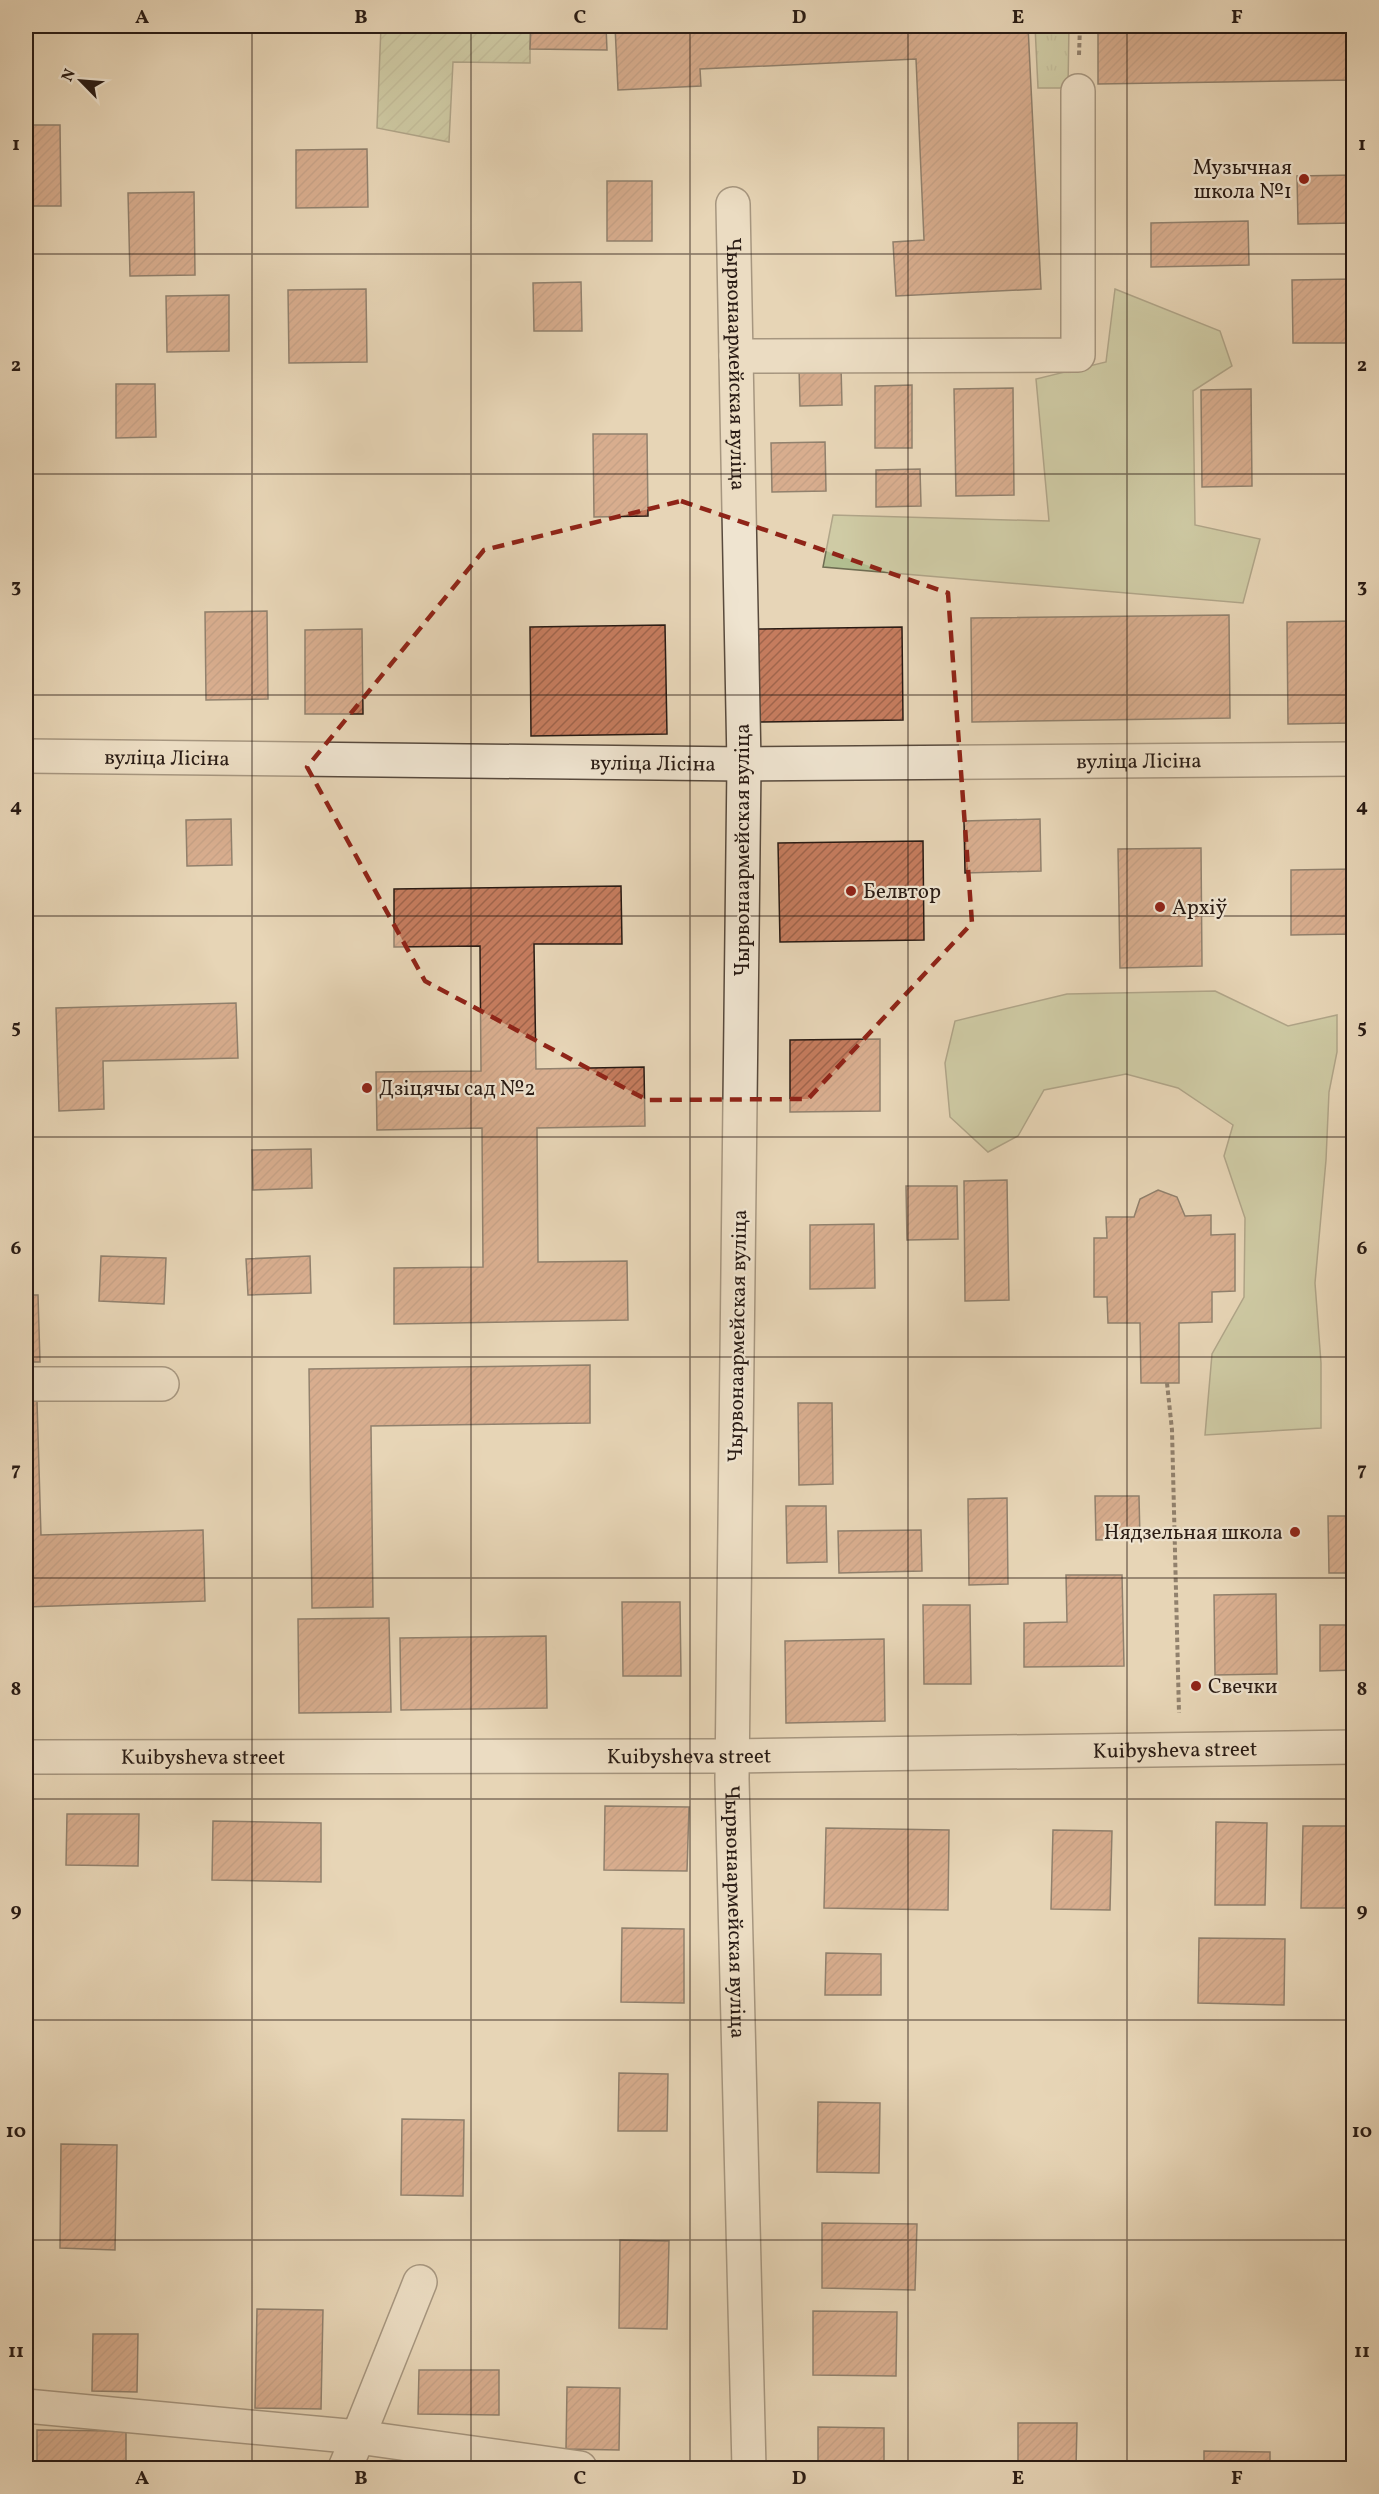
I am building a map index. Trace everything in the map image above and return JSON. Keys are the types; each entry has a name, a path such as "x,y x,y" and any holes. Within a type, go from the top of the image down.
{"street":[{"path":"736,356 1078,355 1078,91"},
{"name":"Чырвонаармейская вуліца","path":"733,204 744,764 732,1756 749,2469"},
{"name":"вуліца Лісіна","path":"26,756 744,764 1353,759"},
{"path":"26,1384 162,1384"},
{"name":"Kuibysheva street","path":"26,1757 732,1756 1353,1747"},
{"path":"345,2469 420,2282"},
{"path":"26,2406 358,2437 580,2469"}],"path":[{"path":"1167,1383 1172,1430 1179,1750"}],"highlighted area":[{"path":"681,501 948,593 972,923 808,1099 647,1100 425,981 307,767 484,550"}],"green space":[{"path":"381,26 530,26 530,63 453,62 449,142 377,128"},
{"path":"1035,26 1069,26 1068,88 1038,88"},
{"path":"1115,289 1220,331 1232,366 1193,391 1195,525 1260,539 1243,603 823,567 833,515 1049,521 1036,379 1106,362"},
{"path":"1215,991 1288,1026 1337,1015 1337,1052 1329,1092 1326,1160 1315,1283 1321,1363 1321,1428 1205,1435 1212,1354 1244,1297 1245,1218 1224,1156 1233,1125 1178,1088 1126,1074 1044,1090 1018,1136 988,1152 950,1117 945,1063 955,1021 1067,994"}],"building":[{"path":"531,26 606,26 607,50 530,49"},
{"path":"615,26 1028,26 1041,289 896,296 893,242 924,240 916,59 700,69 701,86 618,90"},
{"path":"1098,26 1354,26 1354,80 1098,84"},
{"path":"26,125 60,125 61,206 26,206"},
{"path":"367,149 368,207 296,208 296,150"},
{"path":"1354,175 1354,223 1298,224 1297,176"},
{"path":"607,181 652,181 652,241 607,241"},
{"path":"194,192 195,275 130,276 128,193"},
{"path":"1248,221 1249,265 1151,267 1151,223"},
{"path":"1354,279 1354,343 1293,343 1292,280"},
{"path":"581,282 582,331 534,331 533,283"},
{"path":"366,289 367,362 289,363 288,290"},
{"path":"229,295 229,351 167,352 166,296"},
{"path":"841,366 842,405 800,406 799,367"},
{"path":"116,384 155,384 156,437 116,438"},
{"path":"912,385 912,448 875,448 875,386"},
{"path":"1013,388 1014,495 956,496 954,389"},
{"path":"1251,389 1252,486 1202,487 1201,390"},
{"path":"593,434 647,434 648,516 594,517"},
{"path":"825,442 826,491 772,492 771,443"},
{"path":"920,469 921,506 876,507 876,470"},
{"path":"267,611 268,699 206,700 205,612"},
{"path":"1229,615 1230,718 972,722 971,618"},
{"path":"1354,621 1354,723 1288,724 1287,622"},
{"path":"665,625 667,734 531,736 530,627"},
{"path":"902,627 903,720 758,722 757,629"},
{"path":"362,629 363,714 305,714 305,630"},
{"path":"231,819 232,865 187,866 186,820"},
{"path":"1040,819 1041,871 965,873 964,821"},
{"name":"Белвтор","path":"923,841 924,940 780,942 778,843"},
{"name":"Архіў","path":"1201,848 1202,966 1120,968 1118,849"},
{"path":"1354,869 1354,934 1291,935 1291,870"},
{"path":"621,886 622,944 534,944 536,1069 644,1067 645,1126 537,1128 538,1262 627,1261 628,1320 394,1324 394,1268 483,1267 482,1128 377,1130 376,1072 481,1071 480,946 394,947 394,889"},
{"path":"236,1003 238,1058 103,1061 104,1109 59,1111 56,1008"},
{"path":"880,1039 880,1111 790,1112 790,1040"},
{"path":"311,1149 312,1188 253,1190 252,1150"},
{"path":"1007,1180 1009,1300 965,1301 964,1181"},
{"path":"906,1186 957,1186 958,1239 907,1240"},
{"path":"1158,1190 1177,1197 1185,1216 1211,1215 1211,1235 1235,1234 1235,1291 1212,1292 1212,1322 1179,1323 1179,1383 1141,1383 1140,1323 1108,1323 1107,1297 1094,1297 1094,1238 1107,1238 1106,1217 1134,1217 1140,1199"},
{"path":"874,1224 875,1288 810,1289 810,1225"},
{"path":"101,1256 166,1258 164,1304 99,1301"},
{"path":"310,1256 311,1293 248,1295 246,1259"},
{"path":"26,1295 38,1295 40,1362 26,1362"},
{"path":"590,1365 590,1423 371,1426 373,1607 312,1608 309,1369"},
{"path":"26,1401 37,1401 41,1535 203,1530 205,1601 26,1607"},
{"path":"798,1403 832,1403 833,1484 799,1485"},
{"path":"1095,1496 1139,1496 1140,1539 1096,1540"},
{"path":"1007,1498 1008,1584 969,1585 968,1499"},
{"path":"786,1506 826,1506 827,1562 787,1563"},
{"path":"1328,1516 1354,1516 1354,1573 1329,1573"},
{"path":"921,1530 922,1571 839,1573 838,1531"},
{"path":"1066,1575 1122,1575 1124,1666 1024,1667 1024,1623 1067,1622"},
{"path":"1276,1594 1277,1674 1215,1675 1214,1595"},
{"path":"622,1602 680,1602 681,1676 623,1676"},
{"path":"923,1605 970,1605 971,1684 924,1684"},
{"path":"389,1618 391,1712 299,1713 298,1619"},
{"path":"1320,1625 1354,1625 1354,1670 1320,1671"},
{"path":"546,1636 547,1708 401,1710 400,1638"},
{"path":"884,1639 885,1721 786,1723 785,1641"},
{"path":"605,1806 689,1807 687,1871 604,1870"},
{"path":"67,1814 139,1814 138,1866 66,1865"},
{"path":"213,1821 321,1823 321,1882 212,1880"},
{"path":"1216,1822 1267,1823 1265,1905 1215,1905"},
{"path":"1303,1826 1351,1826 1350,1908 1301,1908"},
{"path":"826,1828 949,1830 948,1910 824,1908"},
{"path":"1053,1830 1112,1831 1110,1910 1051,1909"},
{"path":"622,1928 684,1929 684,2003 621,2002"},
{"path":"1199,1938 1285,1939 1284,2005 1198,2003"},
{"path":"826,1953 881,1954 881,1995 825,1995"},
{"path":"619,2073 668,2074 667,2131 618,2131"},
{"path":"818,2102 880,2103 879,2173 817,2172"},
{"path":"402,2119 464,2120 463,2196 401,2195"},
{"path":"61,2144 117,2145 115,2250 60,2248"},
{"path":"822,2223 917,2224 915,2290 822,2288"},
{"path":"620,2240 669,2241 667,2329 619,2328"},
{"path":"257,2309 323,2310 321,2409 255,2408"},
{"path":"813,2311 897,2312 896,2376 813,2375"},
{"path":"93,2334 138,2334 137,2392 92,2391"},
{"path":"419,2370 499,2370 499,2415 418,2414"},
{"path":"567,2387 620,2388 619,2450 566,2449"},
{"path":"1018,2423 1077,2423 1076,2468 1018,2468"},
{"path":"818,2427 884,2428 884,2468 818,2468"},
{"path":"37,2430 126,2431 126,2468 37,2468"},
{"path":"1204,2451 1270,2452 1270,2468 1204,2468"}],"place":[{"name":"Музычная школа №1","path":"1304,179"},
{"name":"Белвтор","path":"851,891"},
{"name":"Архіў","path":"1160,907"},
{"name":"Дзіцячы сад №2","path":"367,1088"},
{"name":"Нядзельная школа","path":"1295,1532"},
{"name":"Свечки","path":"1196,1686"}]}
